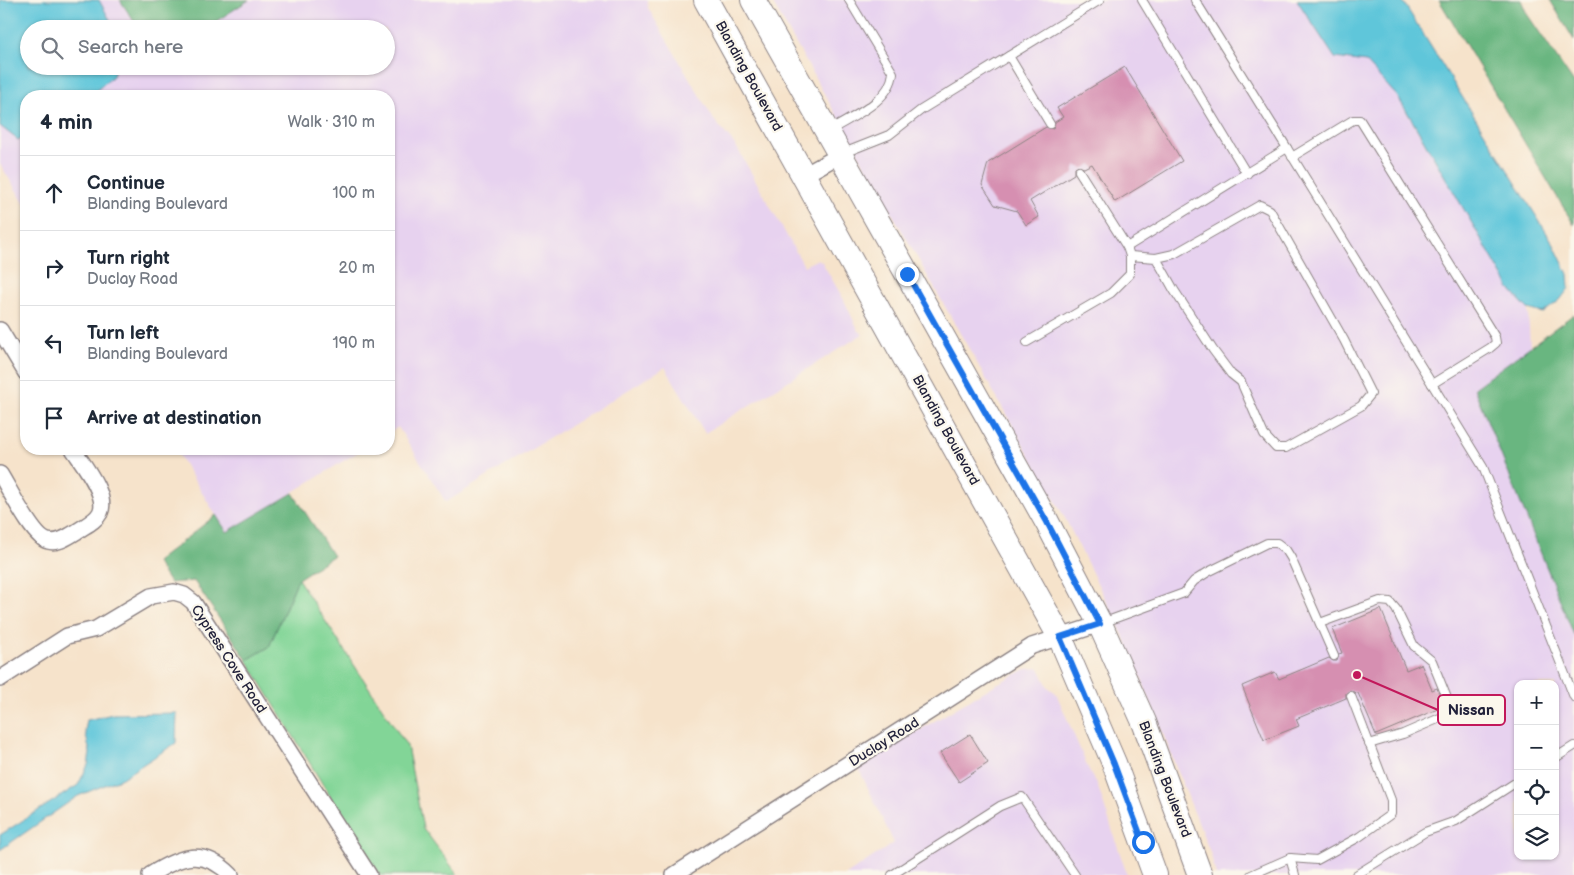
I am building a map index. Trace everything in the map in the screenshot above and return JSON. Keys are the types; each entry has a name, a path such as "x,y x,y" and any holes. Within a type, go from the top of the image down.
{"main road":[{"name":"Blanding Boulevard","path":"706,0 1060,637 1114,764 1155,875"},
{"name":"Blanding Boulevard","path":"753,0 1043,514 1100,624 1144,722 1200,875"}],"street":[{"path":"804,175 840,155"},
{"path":"0,330 20,362"},
{"path":"0,474 37,534 47,541 61,541 94,520 100,512 102,502 100,492 77,455"},
{"name":"Cypress Cove Road","path":"0,680 66,636 96,629 151,596 174,592 184,596 193,602 369,875"},
{"name":"Duclay Road","path":"674,875 1032,646 1100,624"},
{"path":"150,875 169,862 187,857 203,857 219,863 231,875"}],"lane":[{"path":"827,132 881,98 890,87 892,80 893,73 849,0"},
{"path":"840,155 889,135 914,115 1100,0"},
{"path":"1142,0 1247,174"},
{"path":"1196,0 1483,467 1574,696"},
{"path":"1008,56 1050,124"},
{"path":"1292,157 1353,120 1360,120 1495,337 1496,343 1432,384"},
{"path":"1127,247 1287,148"},
{"path":"1027,342 1117,288 1130,274 1130,256 1127,247 1079,171"},
{"path":"1130,256 1156,258 1174,254 1260,205 1270,210 1344,340 1371,394 1361,406 1286,448 1276,448 1264,435 1241,382 1231,374 1214,350 1174,290 1156,258"},
{"path":"1100,624 1184,593 1194,582 1208,572 1267,543 1277,544 1286,550 1334,656"},
{"path":"1320,623 1380,601 1390,602 1396,609 1414,646 1432,661 1445,690 1450,703 1447,712 1440,718 1403,734 1369,744"},
{"path":"1252,875 1290,858 1317,860 1359,837 1391,814 1391,800 1351,696"},
{"path":"1559,755 1574,746"},
{"path":"1356,875 1425,832 1456,822 1514,785"},
{"path":"892,875 1000,806 1022,797 1075,875"},
{"path":"1290,858 1295,875"}],"shaded area":[{"path":"0,0 120,0 133,20 20,20 20,75 395,75 395,20 218,20 249,0 647,0 648,8 714,120 736,146 804,266 818,259 822,262 844,300 858,330 863,334 705,433 665,367 446,502 398,427 395,429 395,90 20,90 20,196 0,164"},
{"path":"771,0 1297,0 1335,58 1367,62 1397,96 1512,292 1528,309 1530,347 1474,388 1574,635 1574,875 1216,875 1211,855 1128,645 1065,518"},
{"path":"179,455 353,455 227,533"},
{"path":"1039,668 1048,687 1056,693 1092,777 1096,781 1127,875 846,875 894,843 858,767 993,686 1026,669"}],"green space":[{"path":"120,0 249,0 218,20 133,20"},
{"path":"1439,0 1521,0 1527,14 1574,83 1574,225"},
{"path":"1550,0 1574,0 1574,40"},
{"path":"1574,314 1574,635 1474,388"},
{"path":"293,493 333,556 298,579 269,647 247,660 194,581 170,583 156,562 216,515 227,532"},
{"path":"298,579 407,746 423,828 458,875 378,875 247,660 269,647"}],"water":[{"path":"0,0 99,0 110,20 20,20 20,75 113,76 97,90 20,90 20,139 18,140 0,126"},
{"path":"1297,0 1402,0 1553,243 1568,274 1569,288 1560,300 1543,313 1528,309 1512,292 1397,96 1366,62 1335,58"},
{"path":"177,713 176,743 122,778 78,796 0,850 0,835 78,785 88,765 90,753 85,731 87,720 113,714"}],"building":[{"path":"1125,67 1182,161 1115,202 1092,164 1084,168 1076,166 1074,174 1030,201 1039,217 1026,225 1017,211 995,205 982,185 988,163 1046,127 1053,129 1055,122 1063,117 1057,108"},
{"path":"1381,609 1406,670 1421,664 1432,690 1437,688 1443,703 1439,706 1440,708 1376,735 1358,693 1349,691 1346,693 1346,698 1296,719 1299,726 1264,740 1242,686 1275,672 1279,679 1329,658 1337,661 1339,654 1342,653 1332,629"},
{"path":"970,734 988,763 959,782 940,753"}],"place":[{"name":"Nissan","path":"1357,675"}],"route":[{"path":"907,274 1047,522 1100,624 1060,637 1114,764 1143,842"}]}
